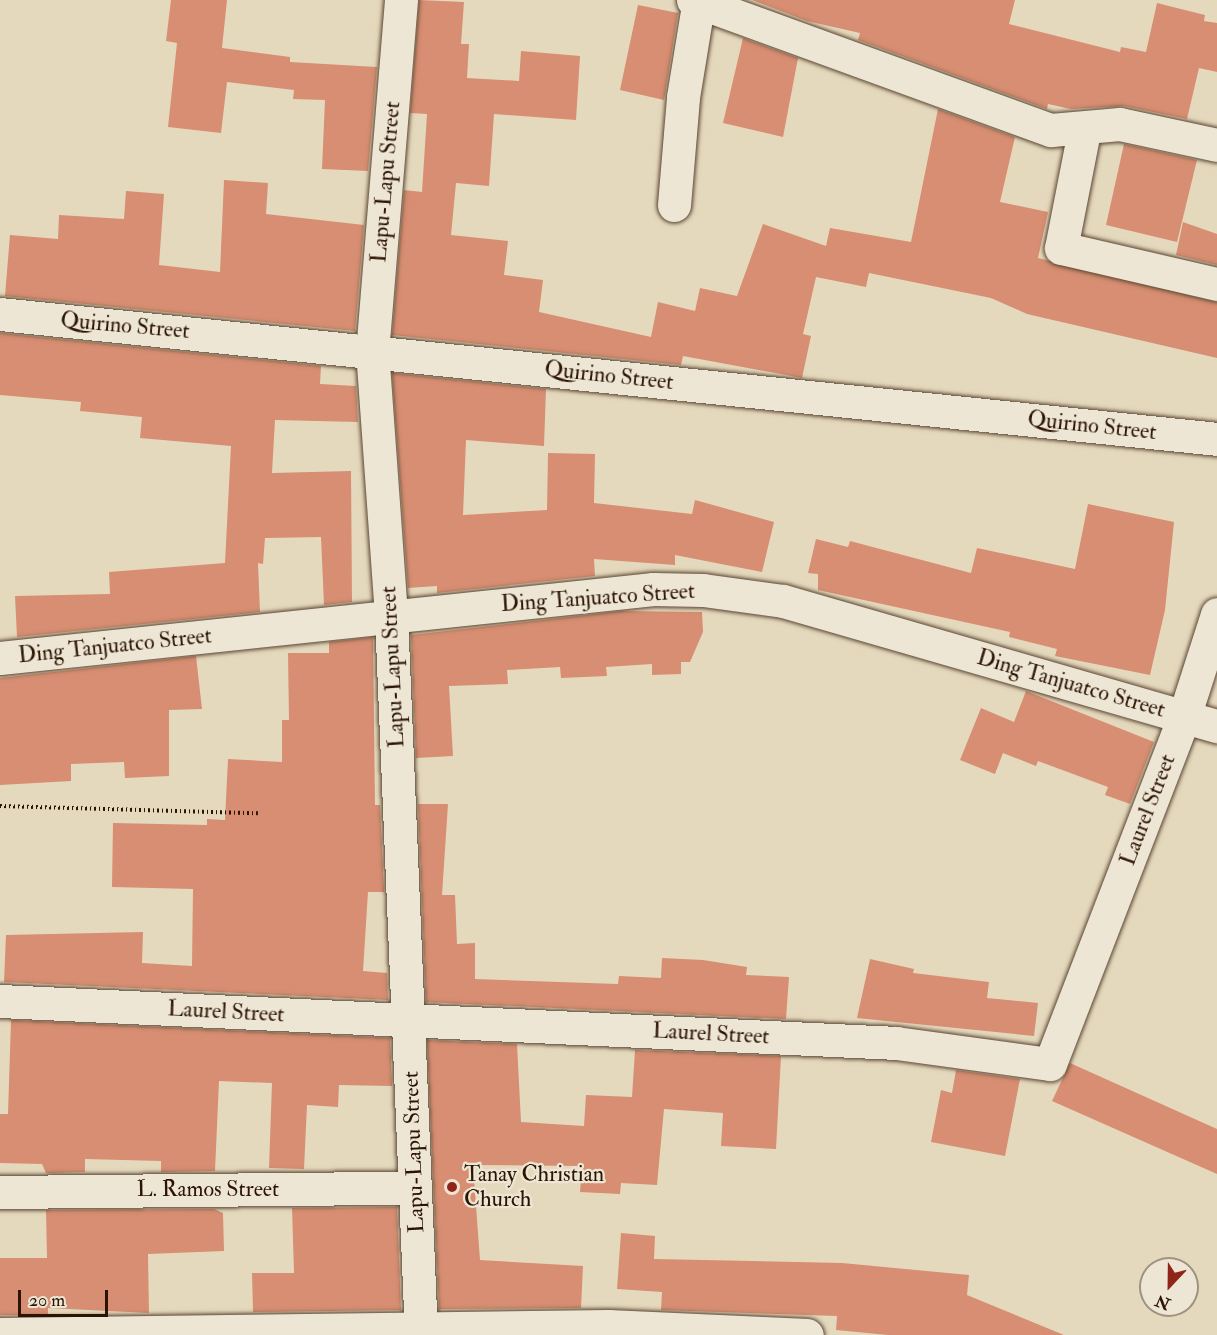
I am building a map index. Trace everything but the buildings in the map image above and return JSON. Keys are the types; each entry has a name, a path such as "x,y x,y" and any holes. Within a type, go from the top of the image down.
{"street":[{"name":"Lapu-Lapu Street","path":"402,0 372,350 391,616 421,1334"},
{"path":"675,206 683,97 696,3 1051,130 1084,131 1120,124 1217,145"},
{"path":"1084,131 1061,248 1217,284"},
{"name":"Quirino Street","path":"0,314 372,350 1217,439"},
{"name":"Ding Tanjuatco Street","path":"0,658 653,589 703,590 783,601 1217,726"},
{"path":"1184,717 1217,614"},
{"name":"Laurel Street","path":"0,1001 896,1043 1050,1064 1184,717"},
{"name":"L. Ramos Street","path":"0,1192 415,1188"},
{"path":"0,1334 421,1334 608,1326 807,1335"}],"path":[{"path":"0,806 258,813"}],"place":[{"name":"Tanay Christian Church","path":"452,1187"}]}
